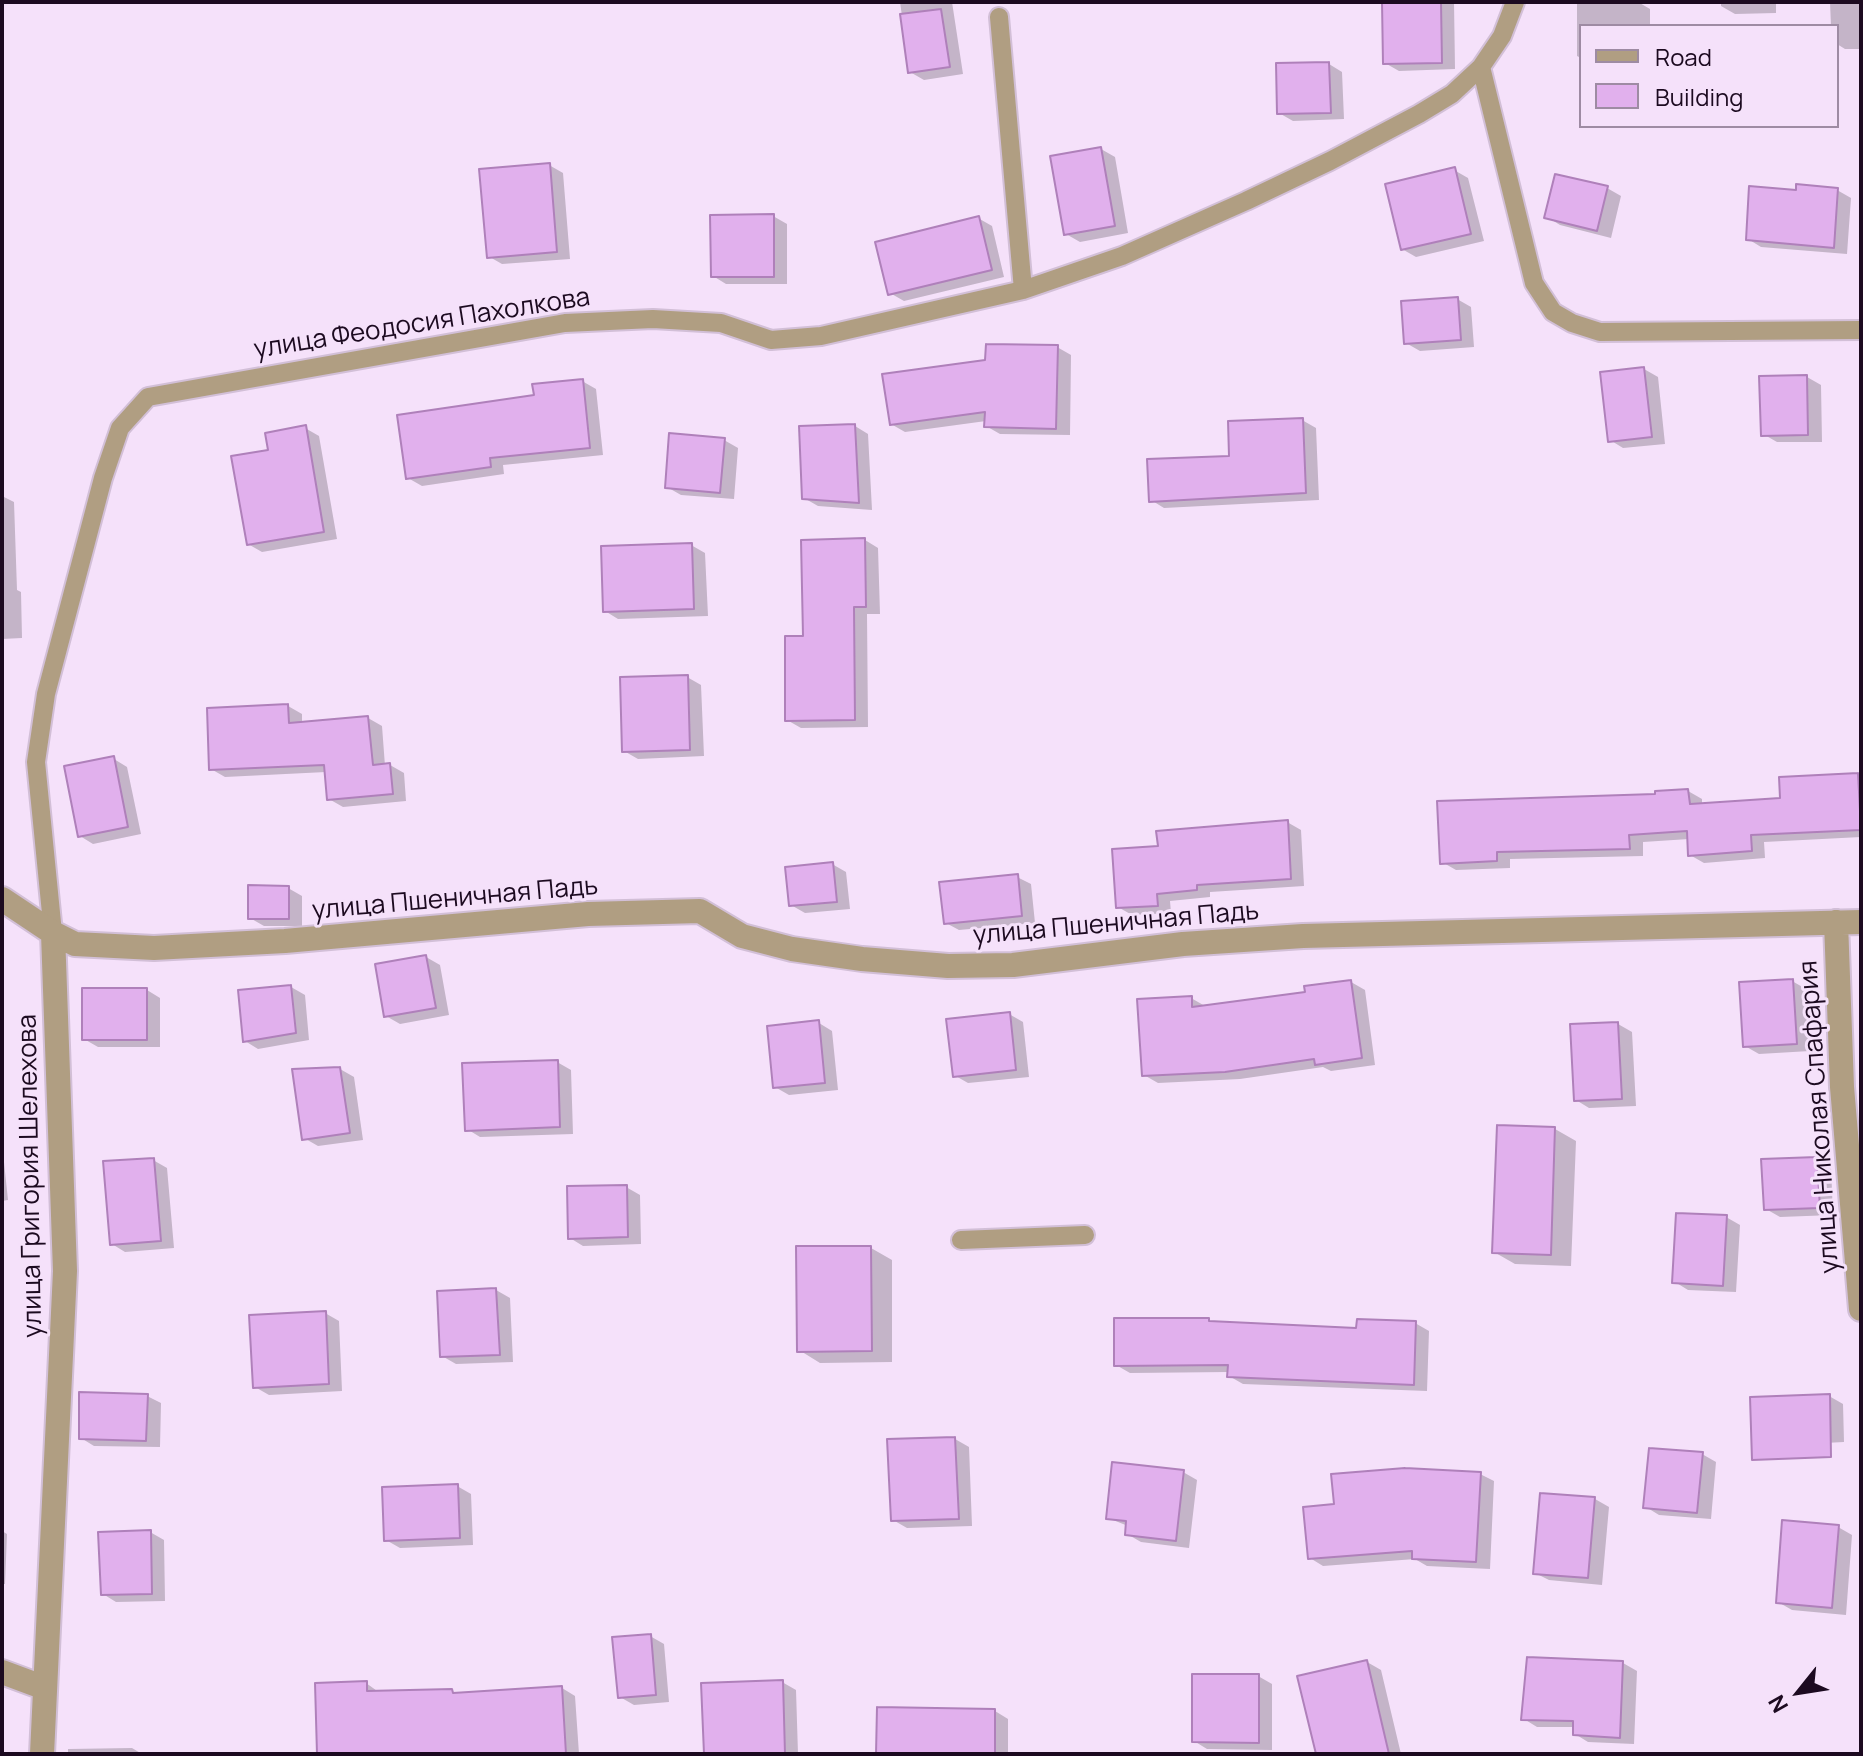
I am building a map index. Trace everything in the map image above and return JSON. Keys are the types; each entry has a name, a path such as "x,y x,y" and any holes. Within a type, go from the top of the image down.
{"street":[{"name":"улица Пшеничная Падь","path":"2,899 75,944 154,948 285,941 588,914 700,911 742,936 792,949 948,966 1013,965 1183,944 1303,936 1861,922"},
{"name":"улица Николая Спафария","path":"1836,922 1842,1087 1861,1309"},
{"name":"улица Григория Шелехова","path":"42,1754 65,1271 53,933"},
{"path":"2,1672 45,1688"}],"lane":[{"name":"улица Феодосия Пахолкова","path":"53,933 36,762 46,694 103,478 120,428 148,397 565,323 653,319 721,323 771,340 821,336 1023,290 1122,256 1330,161 1452,94 1481,67 1502,36 1515,2"},
{"path":"999,17 1023,290"},
{"path":"1481,67 1534,283 1553,312 1572,323 1600,332 1861,330"},
{"path":"961,1240 1085,1235"}],"building":[{"path":"1382,2 1441,2 1442,63 1383,64"},
{"path":"941,9 950,67 908,73 900,14"},
{"path":"1329,62 1331,113 1277,114 1276,63"},
{"path":"1101,147 1115,226 1064,235 1050,156"},
{"path":"550,163 557,252 487,258 479,169"},
{"path":"1455,167 1471,234 1401,250 1385,184"},
{"path":"1555,174 1608,186 1597,231 1544,218"},
{"path":"1796,184 1838,188 1834,248 1746,240 1749,186 1796,190"},
{"path":"774,214 774,277 711,277 710,215"},
{"path":"979,216 992,270 888,295 875,242"},
{"path":"1458,297 1461,340 1404,344 1401,301"},
{"path":"986,344 1058,345 1056,429 984,427 985,412 890,425 882,374 985,360"},
{"path":"1644,367 1652,437 1608,442 1600,372"},
{"path":"1807,375 1808,435 1761,436 1759,376"},
{"path":"583,379 590,448 490,458 491,467 406,479 397,415 534,395 532,384"},
{"path":"1303,418 1306,493 1149,502 1147,459 1229,456 1228,421"},
{"path":"855,424 859,503 802,499 799,426"},
{"path":"306,425 324,532 247,545 231,456 268,450 265,433"},
{"path":"669,433 725,438 720,493 665,488"},
{"path":"865,538 866,607 854,607 855,720 785,721 785,636 803,636 801,540"},
{"path":"692,543 694,609 603,612 601,546"},
{"path":"688,675 690,750 622,752 620,677"},
{"path":"288,704 289,723 368,716 373,765 390,763 393,794 327,800 324,765 209,770 207,708"},
{"path":"114,756 128,827 78,837 64,766"},
{"path":"1858,773 1861,830 1751,835 1752,851 1688,856 1687,831 1629,835 1630,849 1497,852 1497,861 1440,864 1437,801 1655,794 1655,791 1688,789 1690,804 1780,798 1779,777"},
{"path":"1288,820 1291,879 1197,885 1197,890 1157,894 1158,906 1116,908 1112,849 1158,846 1156,831"},
{"path":"833,862 837,902 789,906 785,867"},
{"path":"1018,874 1022,916 944,924 939,882"},
{"path":"248,885 289,886 289,919 248,919"},
{"path":"426,955 436,1008 384,1017 375,964"},
{"path":"1793,979 1797,1044 1743,1047 1739,982"},
{"path":"1351,980 1362,1058 1315,1065 1314,1059 1225,1072 1142,1076 1137,999 1192,996 1192,1007 1305,992 1304,986"},
{"path":"291,985 296,1033 243,1042 238,990"},
{"path":"82,988 147,988 147,1040 82,1040"},
{"path":"1010,1012 1016,1070 953,1077 946,1019"},
{"path":"819,1020 825,1083 773,1088 767,1026"},
{"path":"1618,1022 1622,1099 1574,1101 1570,1024"},
{"path":"558,1060 560,1127 465,1131 462,1063"},
{"path":"340,1067 350,1133 302,1140 292,1069"},
{"path":"1497,1125 1555,1127 1551,1255 1492,1253"},
{"path":"1817,1157 1820,1208 1764,1210 1761,1159"},
{"path":"154,1158 161,1241 110,1245 103,1161"},
{"path":"627,1185 628,1237 568,1239 567,1186"},
{"path":"1676,1213 1727,1215 1723,1286 1672,1283"},
{"path":"796,1246 871,1246 872,1351 797,1352"},
{"path":"496,1288 500,1355 440,1357 437,1291"},
{"path":"326,1311 329,1384 253,1388 249,1315"},
{"path":"1114,1318 1209,1318 1209,1321 1356,1328 1357,1319 1416,1321 1414,1385 1227,1377 1228,1365 1114,1366"},
{"path":"79,1392 148,1394 146,1441 79,1439"},
{"path":"1830,1394 1831,1457 1752,1460 1750,1397"},
{"path":"955,1437 959,1519 891,1521 887,1439"},
{"path":"1649,1448 1703,1452 1697,1513 1643,1508"},
{"path":"1112,1462 1184,1470 1176,1541 1125,1535 1126,1521 1106,1519"},
{"path":"1405,1468 1481,1472 1476,1562 1412,1559 1412,1551 1308,1559 1303,1507 1334,1504 1331,1474"},
{"path":"458,1484 460,1538 384,1541 382,1487"},
{"path":"1540,1493 1595,1497 1588,1578 1533,1574"},
{"path":"1782,1520 1839,1525 1832,1608 1776,1603"},
{"path":"151,1530 152,1594 101,1595 98,1532"},
{"path":"651,1634 656,1695 618,1698 612,1637"},
{"path":"1527,1657 1623,1661 1620,1738 1573,1735 1573,1721 1521,1720"},
{"path":"1367,1660 1389,1754 1316,1754 1297,1676"},
{"path":"1192,1674 1259,1674 1259,1743 1192,1742"},
{"path":"783,1680 785,1754 704,1754 701,1683"},
{"path":"367,1681 367,1691 452,1689 453,1693 562,1686 566,1754 317,1754 315,1683"},
{"path":"877,1707 995,1709 995,1754 876,1754"}]}
